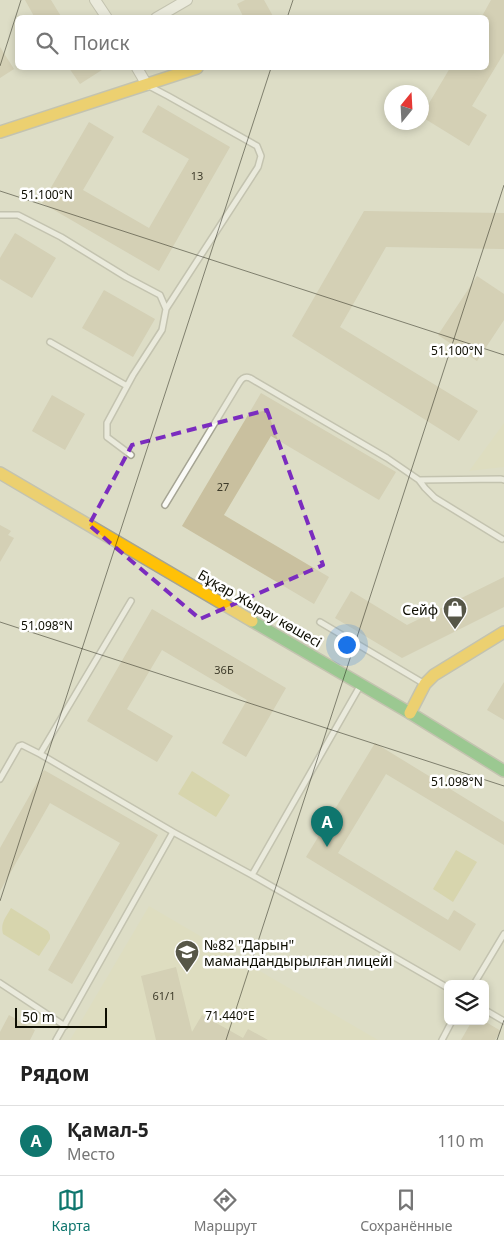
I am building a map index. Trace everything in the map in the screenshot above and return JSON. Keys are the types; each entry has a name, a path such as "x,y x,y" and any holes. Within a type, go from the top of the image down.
{"street":[{"path":"95,0 105,15"},
{"path":"161,15 187,0"},
{"path":"138,70 147,85"},
{"path":"0,132 191,70"},
{"name":"Бұқар Жырау көшесі","path":"0,472 135,553 410,712 504,771"},
{"path":"410,712 425,684 443,668 504,632"}],"lane":[{"path":"131,455 107,437 107,423 126,386 162,330 166,309 258,167 261,156 257,146 147,85"},
{"path":"0,215 18,215 61,237 126,277 160,295 166,309"},
{"path":"50,342 126,386"},
{"path":"165,505 239,383 244,377 247,377 387,458 419,480 435,498 502,539"},
{"path":"419,480 504,480"},
{"path":"40,754 131,601"},
{"path":"320,622 425,684"},
{"path":"252,875 361,684"},
{"path":"0,779 19,746 22,745 444,986"},
{"path":"56,1040 174,832"},
{"path":"476,980 504,934"},
{"path":"0,983 65,1026"},
{"path":"489,1012 504,1021"},
{"path":"442,1040 450,1025"}],"highlighted area":[{"path":"267,410 323,565 200,619 89,525 132,445"}],"shaded area":[{"path":"504,423 504,467 469,471"},
{"path":"192,771 230,795 216,817 178,794"},
{"path":"456,850 477,862 453,902 433,889"},
{"name":"№82 \"Дарын\" мамандандырылған лицейі","path":"149,906 378,1040 70,1040"},
{"path":"11,908 48,931 50,939 39,956 3,934 3,923"}],"building":[{"path":"25,0 51,0 60,15 33,15"},
{"path":"245,0 264,0 272,15 242,15 237,4"},
{"path":"491,0 504,0 504,53 472,106 487,115 469,146 429,121 429,103 449,70 489,70 489,15 483,15"},
{"path":"0,47 14,69 0,78"},
{"path":"70,70 102,70 80,84"},
{"path":"158,105 230,147 159,271 42,203 89,122 114,137 83,190 149,228 189,159 142,132"},
{"path":"364,211 504,213 504,249 386,247 340,327 478,411 459,441 292,336"},
{"path":"15,233 56,258 32,298 0,279 0,258"},
{"path":"477,276 504,294 504,320 477,361 438,335"},
{"path":"104,290 155,319 133,357 82,328"},
{"path":"261,393 396,472 379,500 271,436 224,515 329,577 314,604 182,526"},
{"path":"52,395 85,414 65,450 32,431"},
{"path":"0,525 11,531 8,535 14,538 0,562"},
{"path":"504,577 504,607 402,658 335,618 351,591 407,625"},
{"path":"152,609 286,688 246,757 222,743 247,700 162,650 127,709 173,736 157,762 87,721"},
{"path":"504,682 504,720 487,710"},
{"path":"375,743 504,822 504,845 386,774 338,853 448,920 454,910 476,924 460,951 306,857"},
{"path":"44,770 158,835 72,984 48,970 120,843 50,803 0,891 0,848"},
{"path":"176,967 192,1032 202,1015 243,1038 248,1029 268,1040 156,1040 141,976"},
{"path":"9,1015 35,1030 30,1040 0,1040 0,1032"},
{"path":"489,1024 501,1031 495,1040 461,1040 470,1025"}],"traffic: fast":[{"path":"252,621 410,713 504,771"}],"traffic: slow":[{"path":"0,132 191,70"},
{"path":"0,473 252,621"},
{"path":"410,713 425,684 434,675 504,632"}],"place":[{"name":"Сейф","path":"455,630"},
{"name":"Қамал-5","path":"327,847"},
{"name":"№82 \"Дарын\" мамандандырылған лицейі","path":"187,973"}]}
